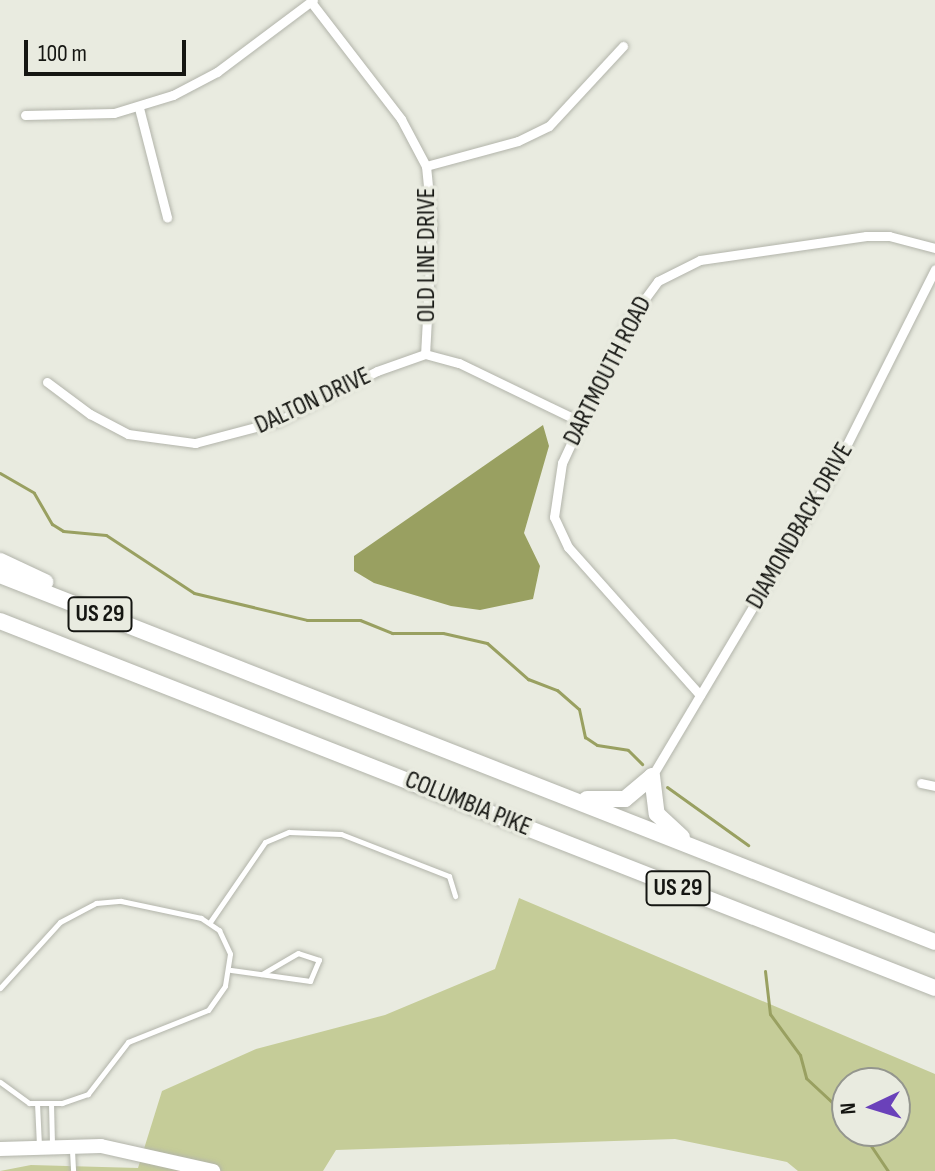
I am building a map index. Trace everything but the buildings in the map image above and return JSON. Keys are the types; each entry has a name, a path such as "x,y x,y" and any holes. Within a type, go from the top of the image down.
{"highway":[{"path":"0,561 199,653"},
{"name":"COLUMBIA PIKE","path":"0,575 935,942"},
{"name":"COLUMBIA PIKE","path":"0,621 935,988"},
{"path":"0,631 131,672"},
{"path":"569,798 617,801 652,776 657,814 699,850"}],"main road":[{"path":"0,1149 72,1145 133,1150 213,1171"}],"street":[{"path":"25,115 139,108 217,72 312,1"},
{"name":"OLD LINE DRIVE","path":"312,1 401,119 426,166 432,226 425,354"},
{"path":"426,166 518,141 549,126 623,46"},
{"path":"139,108 167,217"},
{"name":"DARTMOUTH ROAD","path":"700,695 610,597 558,530 553,501 579,421 638,305 671,271 720,256 866,236 889,236 935,248"},
{"name":"DIAMONDBACK DRIVE","path":"652,776 832,474 935,269"},
{"path":"425,354 459,363 579,421"},
{"name":"DALTON DRIVE","path":"47,382 90,414 128,434 195,443 269,425 425,354"},
{"path":"921,783 935,786"}],"lane":[{"path":"210,922 265,842 289,832 341,834 449,876 455,896"},
{"path":"0,988 60,922 82,906 121,901 210,922 226,941 231,970 220,997 208,1010 128,1042 88,1094 51,1103 37,1103 17,1099 0,1082"},
{"path":"231,970 310,981 319,960 298,953 262,974"},
{"path":"37,1103 46,1145"},
{"path":"46,1145 51,1103"},
{"path":"72,1145 73,1171"}],"shaded area":[{"path":"543,425 549,446 524,533 540,566 533,599 480,610 451,606 374,583 354,571 354,556"},
{"path":"519,898 935,1074 935,1171 798,1171 787,1162 675,1139 336,1150 323,1171 0,1171 31,1165 138,1168 162,1091 256,1049 385,1015 495,969"}],"waterway":[{"path":"0,473 34,493 52,524 63,531 106,535 194,593 307,620 360,620 392,633 443,633 487,643 528,679 557,690 579,709 585,737 597,745 628,750 642,764"},
{"path":"667,787 748,845"},
{"path":"765,971 770,1014 800,1055 806,1078 831,1101"},
{"path":"872,1147 888,1171"}]}
